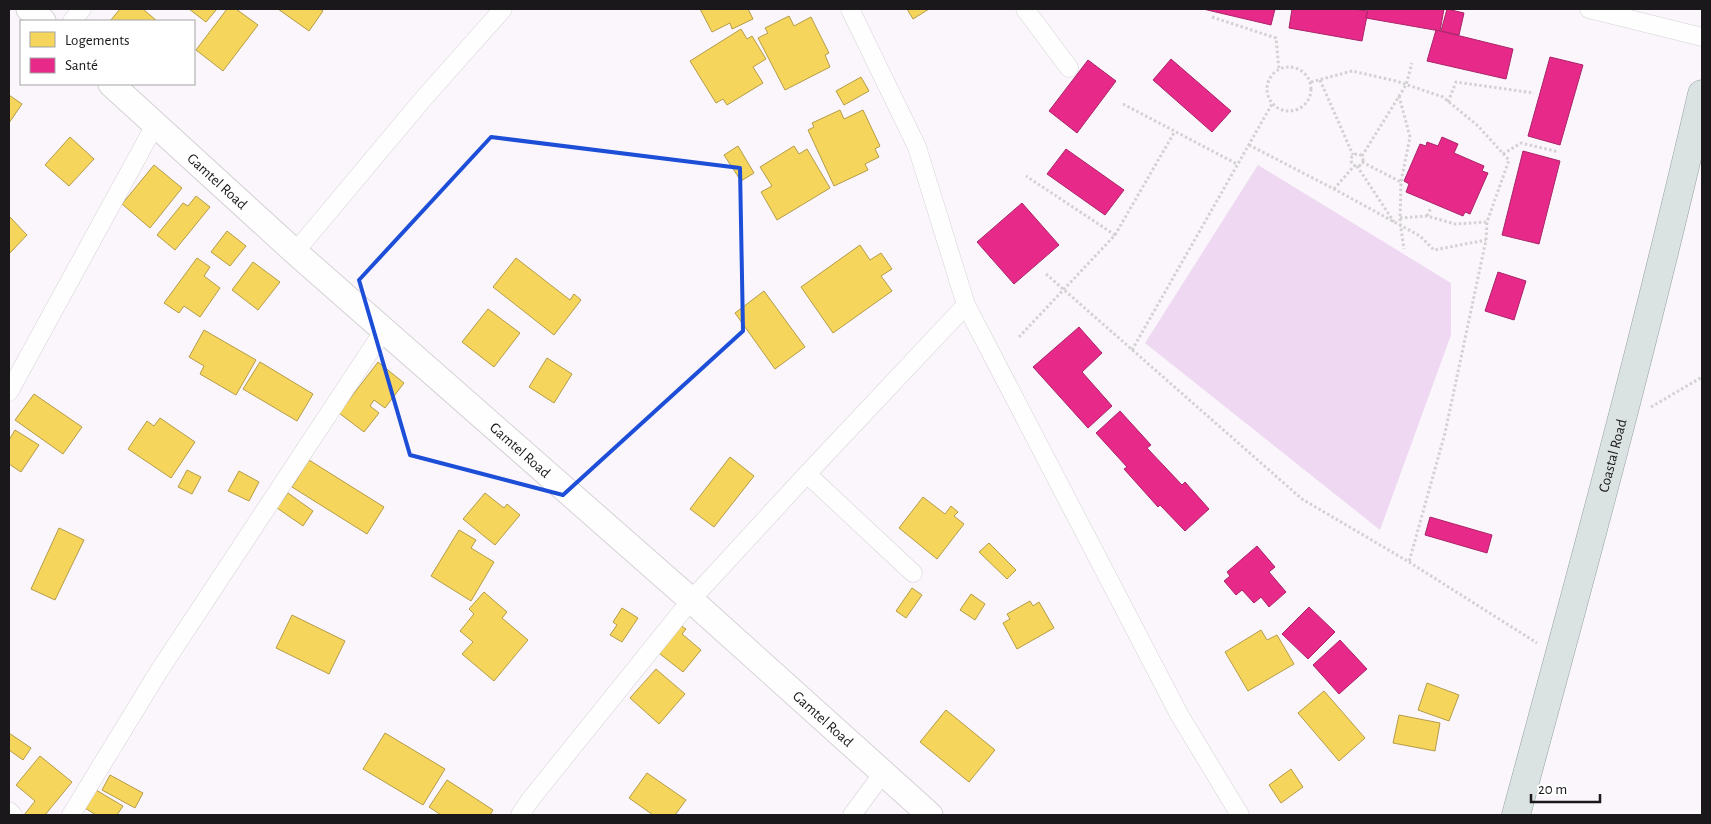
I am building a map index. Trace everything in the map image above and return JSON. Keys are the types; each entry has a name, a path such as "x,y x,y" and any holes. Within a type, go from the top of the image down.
{"main road":[{"name":"Coastal Road","path":"1516,815 1621,426 1670,232 1702,94"}],"street":[{"path":"30,9 42,20"},
{"path":"73,20 82,9"},
{"path":"296,252 424,98 503,9"},
{"path":"850,9 917,147 966,305 1180,716 1240,815"},
{"path":"1025,9 1068,68"},
{"path":"1589,9 1702,37"},
{"name":"Gamtel Road","path":"112,85 296,252 691,600 930,815"},
{"path":"9,392 155,125"},
{"path":"520,815 530,800 691,600 806,474 966,305"},
{"path":"71,815 159,671 384,330"},
{"path":"806,474 913,573"},
{"path":"852,815 883,773"},
{"path":"9,811 13,815"}],"path":[{"path":"1212,17 1276,38 1279,70"},
{"path":"1362,162 1362,156 1406,85 1412,63"},
{"path":"1288,67 1298,68 1306,74 1311,82 1312,92 1308,102 1300,109 1290,112 1281,110 1272,104 1268,96 1267,85 1271,76 1279,70 1288,67"},
{"path":"1311,82 1352,71 1443,97 1478,126 1509,160 1487,222 1486,240 1445,433 1409,562"},
{"path":"1320,80 1353,155 1351,160 1394,223"},
{"path":"1448,102 1456,82 1534,94"},
{"path":"1399,96 1410,137 1400,182 1400,226 1404,249"},
{"path":"1123,104 1238,164"},
{"path":"1132,350 1272,104"},
{"path":"1020,338 1115,235 1175,131"},
{"path":"1503,154 1521,144 1559,152"},
{"path":"1248,145 1420,236 1434,250 1486,240"},
{"path":"1353,155 1362,156"},
{"path":"1362,162 1400,182"},
{"path":"1334,189 1356,165 1362,162"},
{"path":"1026,176 1115,235"},
{"path":"1426,216 1431,208"},
{"path":"1400,218 1426,216 1455,224 1487,222"},
{"path":"1046,274 1302,499 1409,562 1559,657"},
{"path":"1621,426 1702,377"}],"highlighted area":[{"path":"491,137 740,168 743,331 563,495 410,455 359,280"}],"shaded area":[{"path":"1258,165 1451,283 1451,335 1380,530 1145,343"}],"building: Logements":[{"path":"120,9 143,9 156,20 111,20"},
{"path":"189,9 217,9 206,22"},
{"path":"227,9 236,9 258,25 223,71 196,50"},
{"path":"278,9 320,9 323,11 309,31"},
{"path":"700,9 748,9 753,19 732,29 730,23 712,32"},
{"path":"907,9 929,9 913,19"},
{"path":"789,16 794,26 811,17 829,53 825,55 830,67 785,90 758,38 768,33 765,28"},
{"path":"741,29 747,39 752,36 766,59 753,67 763,83 727,105 723,99 716,103 690,61"},
{"path":"861,77 869,91 844,105 836,91"},
{"path":"9,95 22,104 9,123"},
{"path":"840,110 844,119 863,110 880,146 875,149 879,157 865,164 868,170 834,186 808,130 814,127 812,123"},
{"path":"70,137 94,159 69,186 45,165"},
{"path":"738,146 754,173 741,181 724,155"},
{"path":"794,146 799,154 807,149 830,188 777,220 761,192 772,186 760,167"},
{"path":"154,165 182,188 150,228 122,204"},
{"path":"196,196 210,207 175,250 157,235 183,203 188,206"},
{"path":"9,216 27,235 9,254"},
{"path":"227,231 246,246 230,266 211,252"},
{"path":"860,245 870,260 881,253 892,269 881,276 892,291 833,333 801,287"},
{"path":"197,258 210,267 204,276 220,288 200,317 184,306 179,313 164,303"},
{"path":"516,258 570,300 574,294 581,300 554,335 493,287"},
{"path":"253,262 280,282 258,310 232,290"},
{"path":"764,291 805,347 775,369 735,313"},
{"path":"488,309 520,333 494,367 462,342"},
{"path":"204,330 256,360 236,395 200,374 204,366 189,357"},
{"path":"547,358 572,374 554,403 529,387"},
{"path":"260,362 313,394 297,421 243,389"},
{"path":"378,362 404,383 385,408 374,400 370,406 379,413 364,432 339,413"},
{"path":"34,394 82,427 63,454 15,420"},
{"path":"160,418 195,442 171,478 128,449 147,421 154,426"},
{"path":"15,430 39,445 21,472 9,464 9,440"},
{"path":"730,457 754,476 714,527 690,509"},
{"path":"309,460 384,507 367,534 292,487"},
{"path":"187,470 201,477 192,494 178,487"},
{"path":"239,471 259,482 249,501 228,491"},
{"path":"288,493 313,511 303,526 277,508"},
{"path":"485,493 504,508 507,504 520,515 495,545 463,519"},
{"path":"923,497 945,514 951,506 958,512 954,516 964,524 937,559 899,528"},
{"path":"59,528 84,540 55,600 31,589"},
{"path":"459,530 476,540 471,548 494,562 471,601 431,576"},
{"path":"989,543 1016,570 1007,579 979,552"},
{"path":"912,588 922,595 906,618 896,611"},
{"path":"484,592 507,612 502,618 528,640 494,681 462,654 473,642 460,631 474,614 469,609"},
{"path":"971,594 985,604 975,620 960,610"},
{"path":"1030,601 1033,606 1039,602 1054,628 1017,649 1003,623 1010,619 1007,614"},
{"path":"622,608 638,618 622,642 610,635 617,625 613,622"},
{"path":"292,615 345,641 329,674 276,648"},
{"path":"677,623 686,629 682,634 701,650 683,672 655,650"},
{"path":"1261,630 1267,640 1277,635 1294,664 1248,691 1225,652"},
{"path":"656,669 685,694 659,724 630,698"},
{"path":"1427,683 1459,695 1449,721 1418,710"},
{"path":"1324,691 1365,738 1339,761 1298,713"},
{"path":"946,710 995,750 969,782 920,742"},
{"path":"1399,715 1440,723 1435,751 1393,743"},
{"path":"9,733 31,748 23,760 9,750"},
{"path":"385,733 445,769 423,805 363,769"},
{"path":"40,756 72,782 45,815 24,815 35,801 16,785"},
{"path":"1291,769 1303,787 1281,803 1269,785"},
{"path":"647,773 686,800 675,815 653,815 629,798"},
{"path":"110,775 143,793 135,808 102,790"},
{"path":"447,780 493,810 490,815 441,815 429,807"},
{"path":"96,790 123,806 117,815 96,815 85,808"}],"building: Santé":[{"path":"1203,9 1275,9 1271,25"},
{"path":"1292,9 1353,9 1368,11 1362,41 1289,28"},
{"path":"1368,9 1444,9 1440,31 1366,18"},
{"path":"1447,9 1464,13 1459,35 1441,31"},
{"path":"1436,30 1513,49 1506,79 1427,61"},
{"path":"1550,57 1583,65 1560,145 1528,136"},
{"path":"1171,59 1231,111 1212,132 1153,80"},
{"path":"1088,60 1116,81 1077,133 1049,111"},
{"path":"1442,137 1458,144 1454,153 1484,166 1482,171 1488,173 1470,214 1465,212 1463,216 1406,192 1409,184 1404,181 1420,144 1426,146 1427,142 1438,146"},
{"path":"1066,149 1124,190 1105,215 1047,174"},
{"path":"1523,151 1560,161 1539,244 1502,235"},
{"path":"1022,203 1059,245 1014,284 977,242"},
{"path":"1498,272 1526,281 1514,320 1485,311"},
{"path":"1079,327 1102,353 1082,372 1112,406 1088,428 1033,367"},
{"path":"1120,411 1151,445 1147,448 1182,485 1185,482 1209,509 1185,531 1160,505 1158,507 1124,469 1127,467 1096,433"},
{"path":"1430,517 1492,535 1487,553 1425,535"},
{"path":"1257,546 1275,567 1269,572 1286,592 1269,607 1261,597 1254,603 1242,590 1236,595 1224,581 1230,576 1227,572"},
{"path":"1309,607 1335,632 1308,659 1282,634"},
{"path":"1340,640 1367,669 1339,694 1313,665"}]}
